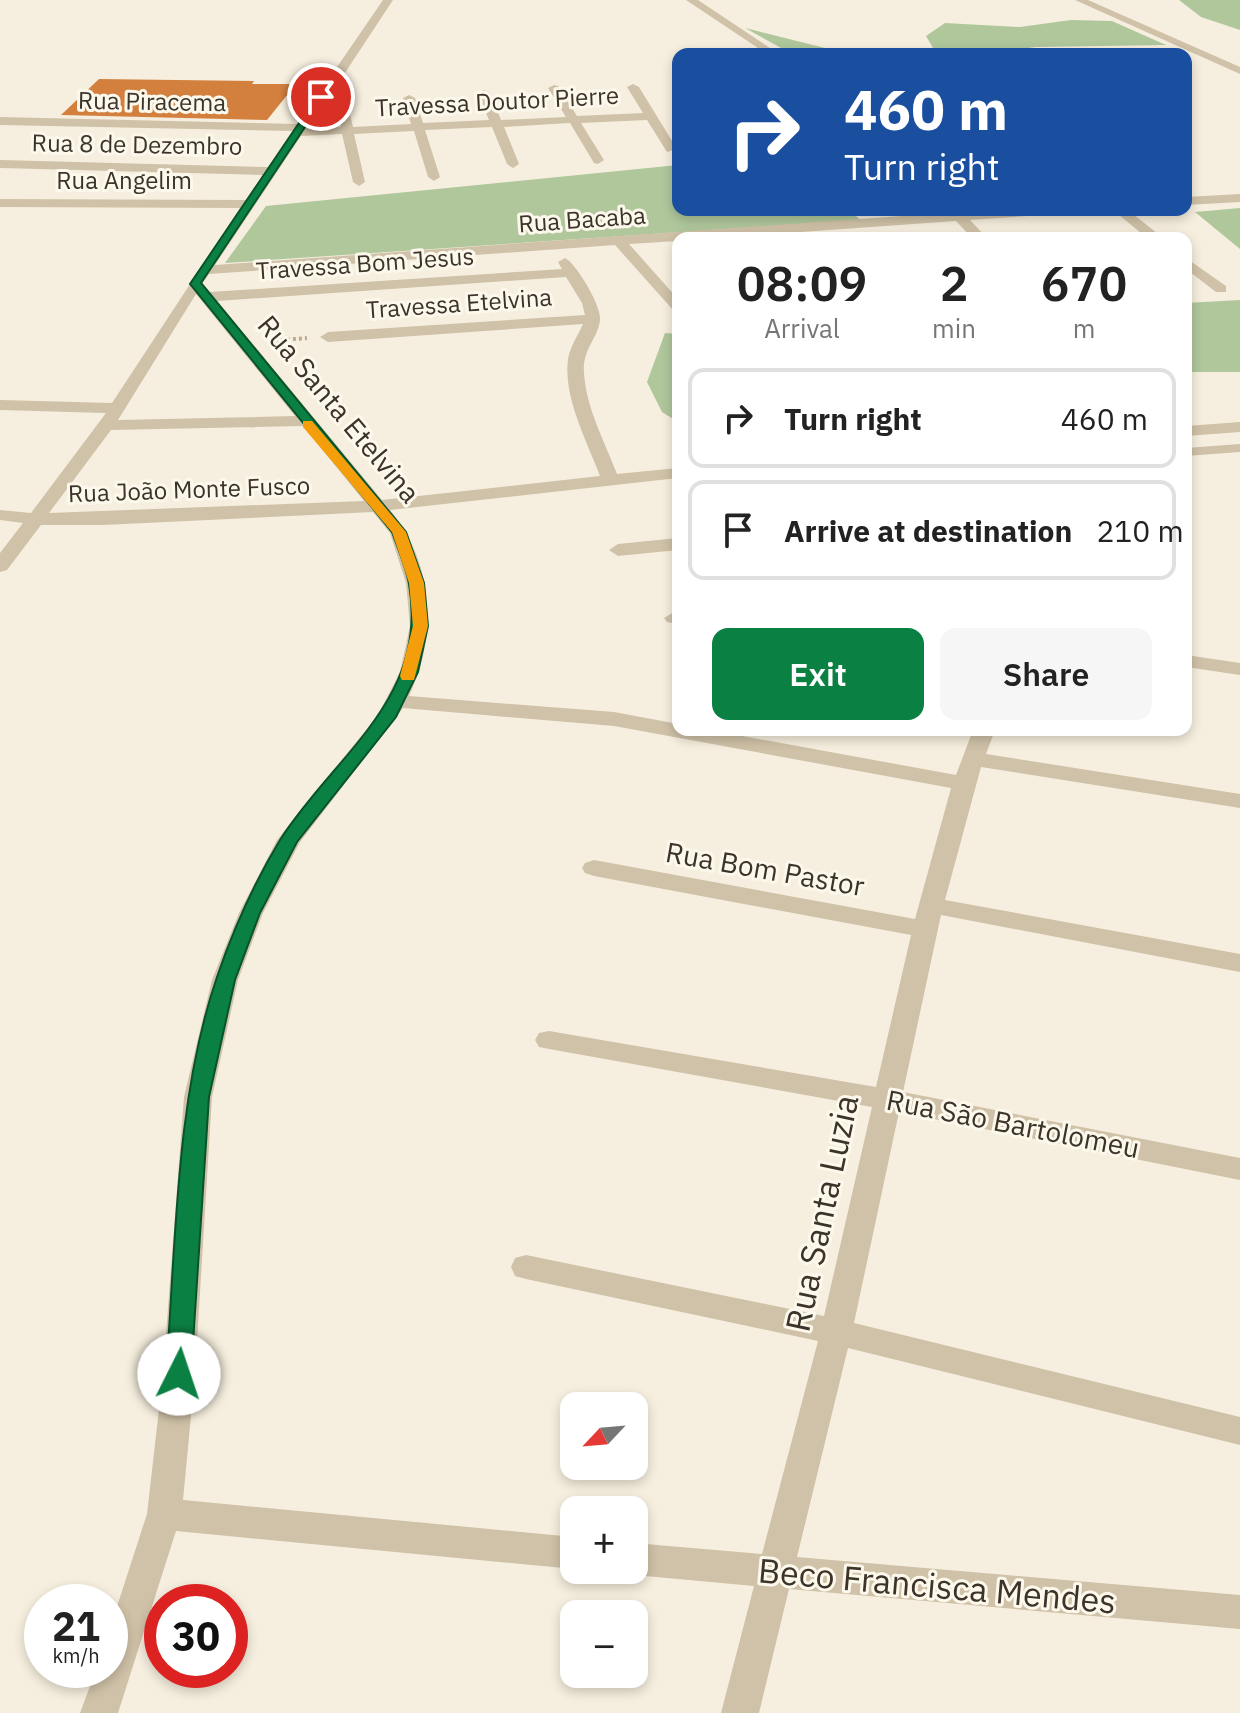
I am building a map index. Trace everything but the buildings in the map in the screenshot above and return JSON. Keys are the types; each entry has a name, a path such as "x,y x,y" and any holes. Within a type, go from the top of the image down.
{"street":[{"path":"0,566 106,425 203,284 249,204 388,0"},
{"path":"691,0 765,48"},
{"path":"1080,0 1188,48"},
{"path":"1192,50 1240,71"},
{"path":"633,87 671,149"},
{"path":"554,88 598,160"},
{"path":"484,93 513,164"},
{"path":"409,98 434,177"},
{"path":"341,101 359,182"},
{"name":"Travessa Doutor Pierre","path":"301,130 347,132 649,116"},
{"name":"Rua Piracema","path":"0,121 301,130"},
{"name":"Rua 8 de Dezembro","path":"0,164 273,171"},
{"path":"1192,201 1240,198"},
{"name":"Rua Angelim","path":"0,203 249,204"},
{"path":"958,216 974,232"},
{"name":"Rua Bacaba","path":"731,232 958,216"},
{"path":"1128,216 1148,232"},
{"name":"Rua Bacaba","path":"203,284 548,244 672,236"},
{"path":"618,240 672,301"},
{"path":"548,244 573,272 589,303 593,319 578,347 575,363 581,398 610,478"},
{"path":"1192,267 1221,289"},
{"name":"Travessa Bom Jesus","path":"203,284 573,272"},
{"name":"Rua Santa Etelvina","path":"99,1713 164,1514 179,1374 198,1097 225,980 251,913 289,840 388,717 410,672 420,626 416,583 399,532 241,343 203,284"},
{"name":"Travessa Etelvina","path":"328,337 593,319"},
{"path":"0,405 117,408"},
{"path":"106,425 305,421"},
{"path":"1192,431 1240,427"},
{"name":"Rua João Monte Fusco","path":"0,515 36,519 210,515 375,506 672,473"},
{"path":"618,550 672,545"},
{"path":"1192,662 1240,669"},
{"path":"396,701 614,719 672,727"},
{"path":"730,736 970,771 1240,801"},
{"name":"Rua Santa Luzia","path":"740,1713 836,1332 885,1099 928,917 982,736"},
{"name":"Rua Bom Pastor","path":"594,868 1240,963"},
{"name":"Rua São Bartolomeu","path":"549,1040 885,1099 1240,1169"},
{"path":"526,1267 836,1332 1240,1431"},
{"path":"164,1514 560,1552"},
{"name":"Beco Francisca Mendes","path":"648,1560 1240,1612"}],"lane":[{"path":"1192,452 1240,448"}],"path":[{"path":"241,343 328,337"}],"green space":[{"path":"1179,0 1240,0 1240,30 1201,17"},
{"path":"1071,20 1112,21 1166,45 933,48 926,36 945,23 1020,27"},
{"path":"745,28 825,48 781,48"},
{"path":"672,166 672,216 856,216 861,220 225,263 266,206"},
{"path":"1240,208 1240,249 1195,212"},
{"path":"1240,300 1240,372 1192,372 1192,303"},
{"path":"665,333 672,334 672,418 662,412 647,382"}],"slow traffic":[{"path":"308,424 399,532 416,583 420,626 408,676"}],"route":[{"path":"179,1374 198,1097 225,980 251,913 289,840 388,717 410,672 420,626 416,583 399,532 195,284 321,97"}]}
